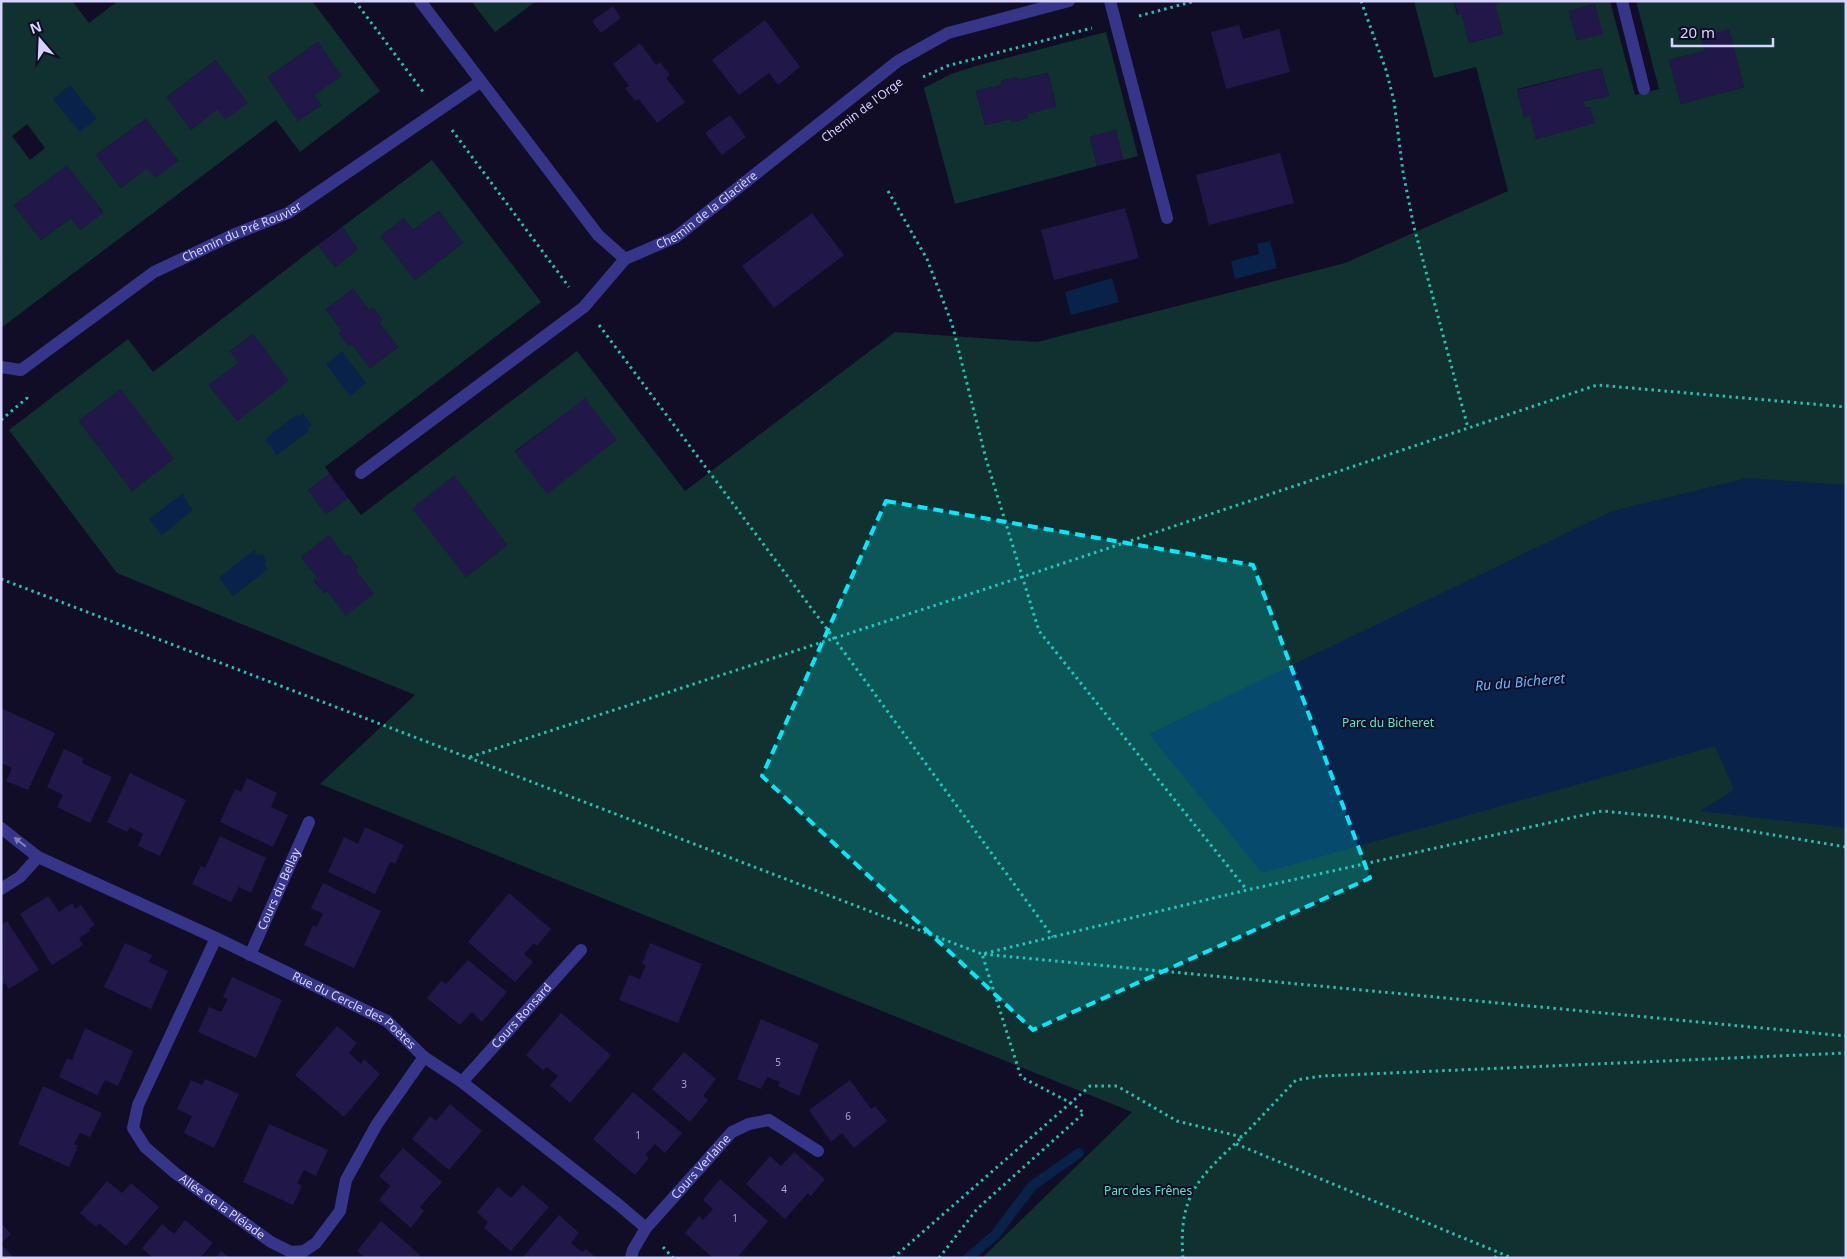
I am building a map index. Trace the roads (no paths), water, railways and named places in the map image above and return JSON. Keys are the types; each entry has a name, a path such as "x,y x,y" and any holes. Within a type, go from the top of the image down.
{"street":[{"path":"361,473 584,307 625,259 598,235 420,1"},
{"name":"Chemin de la Glacière","path":"625,259 676,237 898,61 948,32 1070,1"},
{"path":"1110,1 1167,218"},
{"path":"1622,1 1644,89"},
{"name":"Chemin du Pré Rouvier","path":"1,367 21,370 154,272 235,234 288,213 480,82"},
{"name":"Cours du Bellay","path":"250,955 309,822"},
{"name":"Rue du Cercle des Poètes","path":"1,828 38,857 216,938 387,1021 424,1057 462,1082 646,1228"},
{"path":"1,889 20,877 38,857"},
{"name":"Allée de la Pléiade","path":"216,938 138,1105 133,1128 145,1147 271,1242 291,1252 304,1251 316,1243 340,1211 346,1180 366,1142 424,1057"},
{"name":"Cours Ronsard","path":"462,1082 581,950"},
{"name":"Cours Verlaine","path":"646,1228 732,1132 740,1128 769,1120 818,1151"},
{"path":"631,1258 633,1250 646,1228"}],"water":[{"path":"70,85 97,119 80,132 53,99"},
{"path":"1270,241 1277,268 1235,279 1231,261 1259,254 1257,244"},
{"path":"1112,278 1119,302 1071,315 1065,292"},
{"path":"342,351 366,383 350,396 326,364"},
{"path":"303,413 312,425 307,428 309,431 277,455 265,439 297,414 298,417"},
{"path":"1747,478 1846,485 1846,828 1700,811 1734,790 1715,746 1262,873 1149,734 1612,511"},
{"path":"182,494 193,510 162,535 149,519"},
{"path":"254,550 257,555 261,554 264,556 265,565 268,569 233,596 219,578"}],"waterway":[{"name":"Ru du Bicheret","path":"968,1258 995,1235 1032,1186 1079,1153"}],"park label":[{"name":"Parc du Bicheret","path":"1388,723"},
{"name":"Parc des Frênes","path":"1148,1191"}]}
